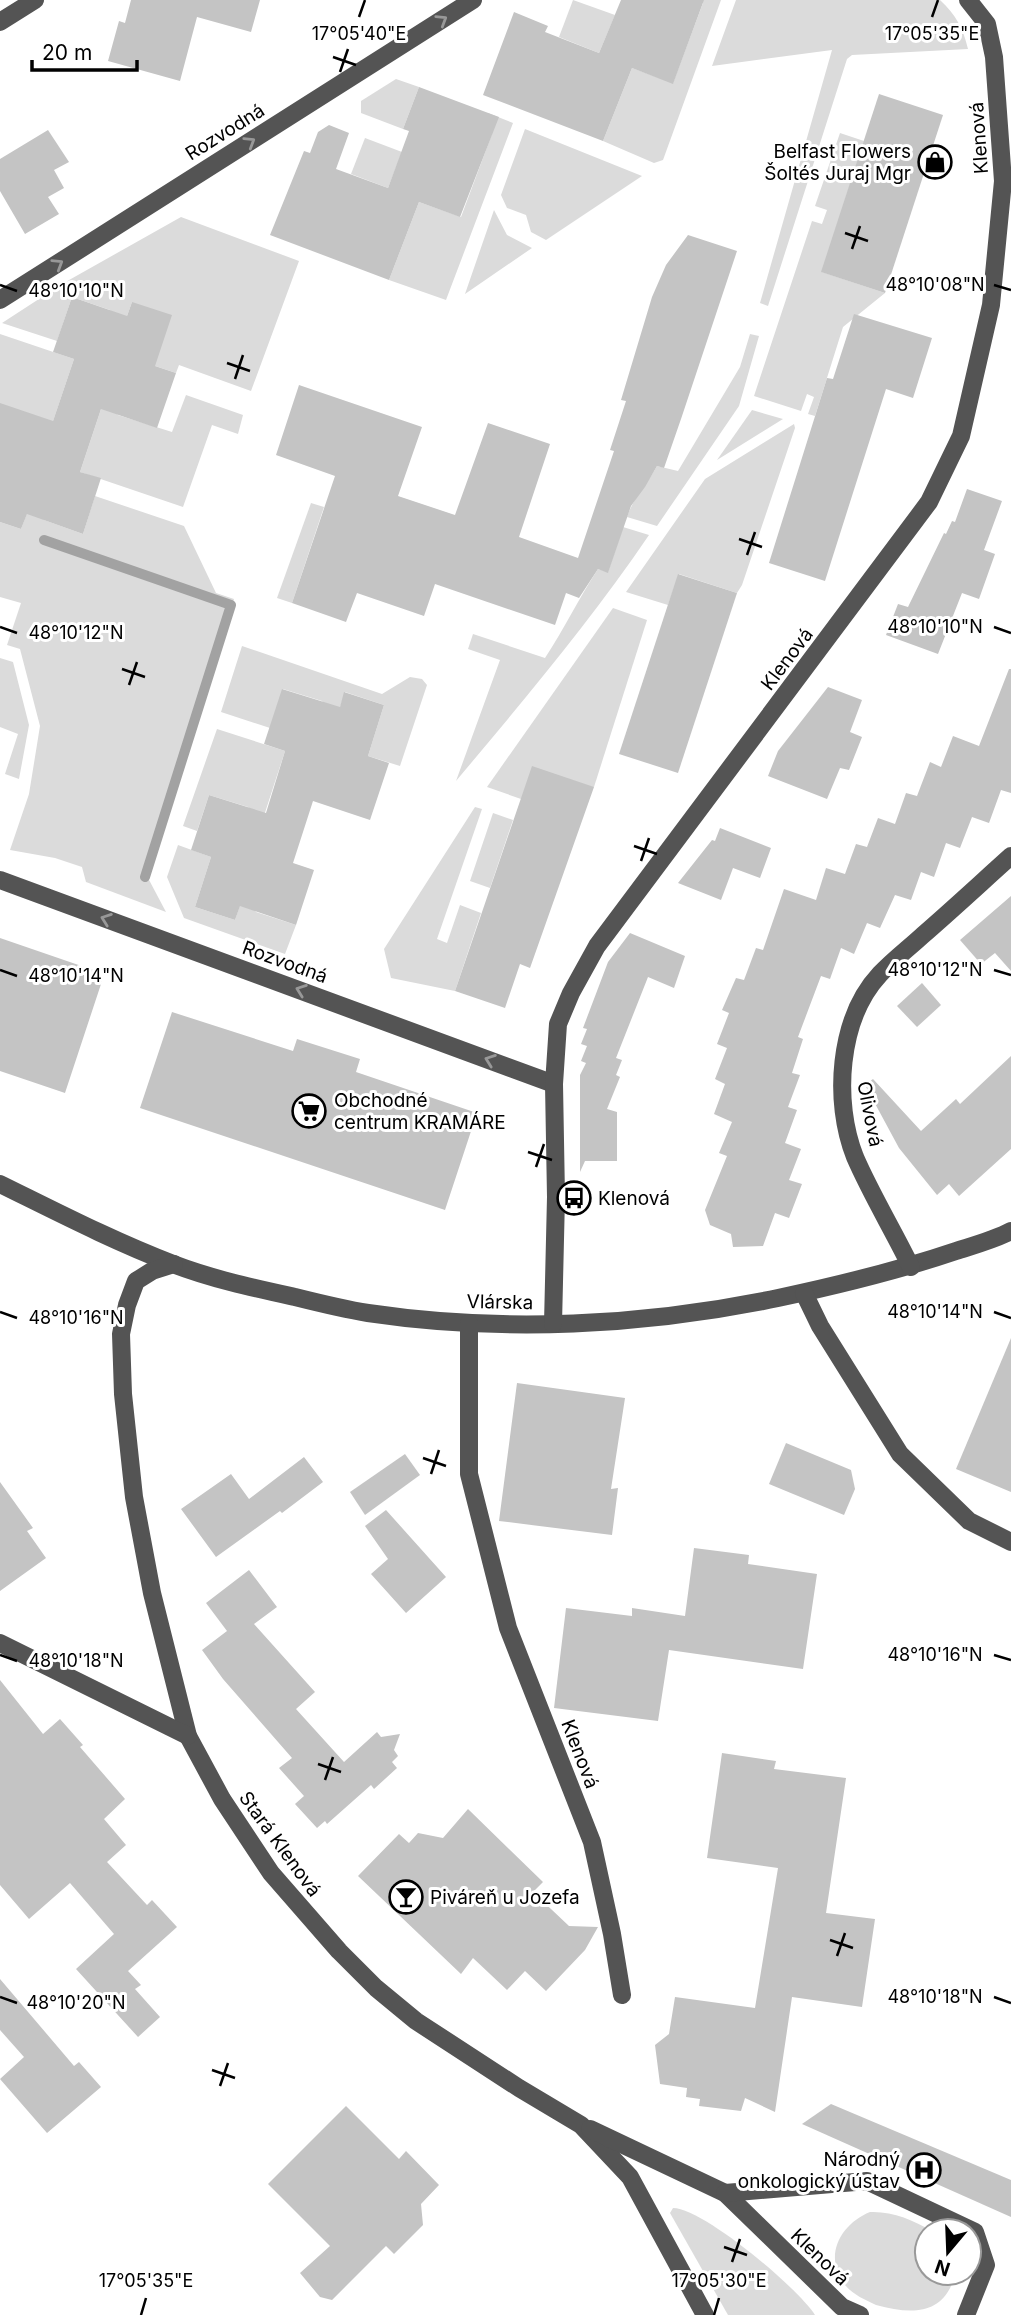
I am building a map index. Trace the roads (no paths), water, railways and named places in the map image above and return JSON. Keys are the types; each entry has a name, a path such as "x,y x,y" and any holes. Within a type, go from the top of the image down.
{"street":[{"path":"0,22 35,0"},
{"name":"Rozvodná","path":"0,300 473,0"},
{"name":"Klenová","path":"553,1324 556,1198 554,1084 558,1024 571,993 597,946 929,502 961,436 991,304 1003,181 995,66 987,24 968,0"},
{"name":"Olivová","path":"911,1267 855,1156 849,1135 844,1113 841,1071 850,1031 861,1002 878,975 1011,856"},
{"name":"Rozvodná","path":"0,880 554,1084"},
{"name":"Vlárska","path":"0,1184 174,1265 265,1291 366,1312 469,1323 553,1324 664,1317 760,1303 911,1267 1011,1231"},
{"name":"Stará Klenová","path":"174,1265 152,1271 136,1281 121,1334 123,1394 134,1497 152,1593 188,1737 222,1798 271,1873 366,1979 416,2021 519,2088 581,2124 630,2176 705,2315"},
{"path":"804,1293 820,1326 900,1454 969,1521 1011,1542"},
{"name":"Klenová","path":"469,1323 469,1474 508,1628 592,1842 622,1995"},
{"path":"0,1643 188,1737"},
{"name":"Klenová","path":"581,2124 725,2193 842,2307 860,2315"},
{"path":"725,2193 867,2181 975,2232 986,2265 966,2315"}],"waterway":[{"path":"44,540 231,605 145,877"}],"place":[{"name":"Belfast Flowers Šoltés Juraj Mgr","path":"935,162"},
{"name":"Obchodné centrum KRAMÁRE","path":"309,1111"},
{"name":"Klenová","path":"574,1198"},
{"name":"Piváreň u Jozefa","path":"406,1897"},
{"name":"Národný onkologický ústav","path":"924,2170"}]}
